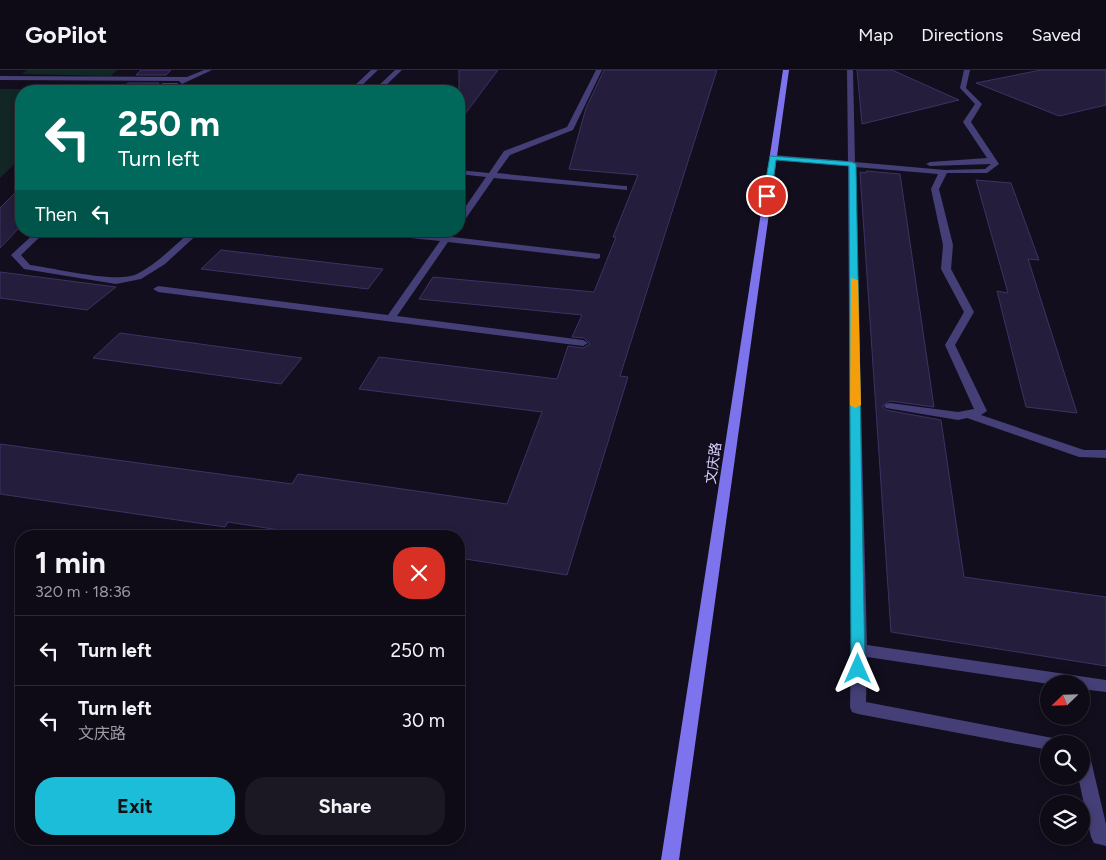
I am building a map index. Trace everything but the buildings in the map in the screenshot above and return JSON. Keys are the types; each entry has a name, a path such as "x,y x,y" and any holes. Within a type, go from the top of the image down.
{"street":[{"path":"124,79 133,70"},
{"path":"0,84 178,85 209,70"},
{"path":"359,85 376,70"},
{"path":"383,85 399,70"},
{"path":"465,213 507,153 570,128 599,70"},
{"name":"文庆路","path":"670,860 786,70"},
{"path":"850,70 859,650 858,707 1040,742"},
{"path":"852,160 943,172 987,170 995,164 968,122 980,104 962,88 967,70"},
{"path":"0,78 187,79"},
{"path":"774,153 852,160 934,164 993,160"},
{"path":"890,406 958,416 981,411 950,345 969,312 946,269 948,245 935,189 943,172"},
{"path":"465,173 624,188"},
{"path":"36,237 16,255 27,267 116,281 138,277 162,262 190,237"},
{"path":"390,319 448,237"},
{"path":"463,237 597,256"},
{"path":"158,289 583,343"},
{"path":"968,414 1083,454 1106,454"},
{"path":"859,650 1106,686"},
{"path":"1088,785 1100,837 1106,838"}],"green space":[{"path":"27,70 117,70 111,76 22,74"},
{"path":"0,89 15,89 15,164 0,178"}],"slow traffic":[{"path":"854,280 855,405"}],"route":[{"path":"767,196 773,157 852,164 858,669"}]}
